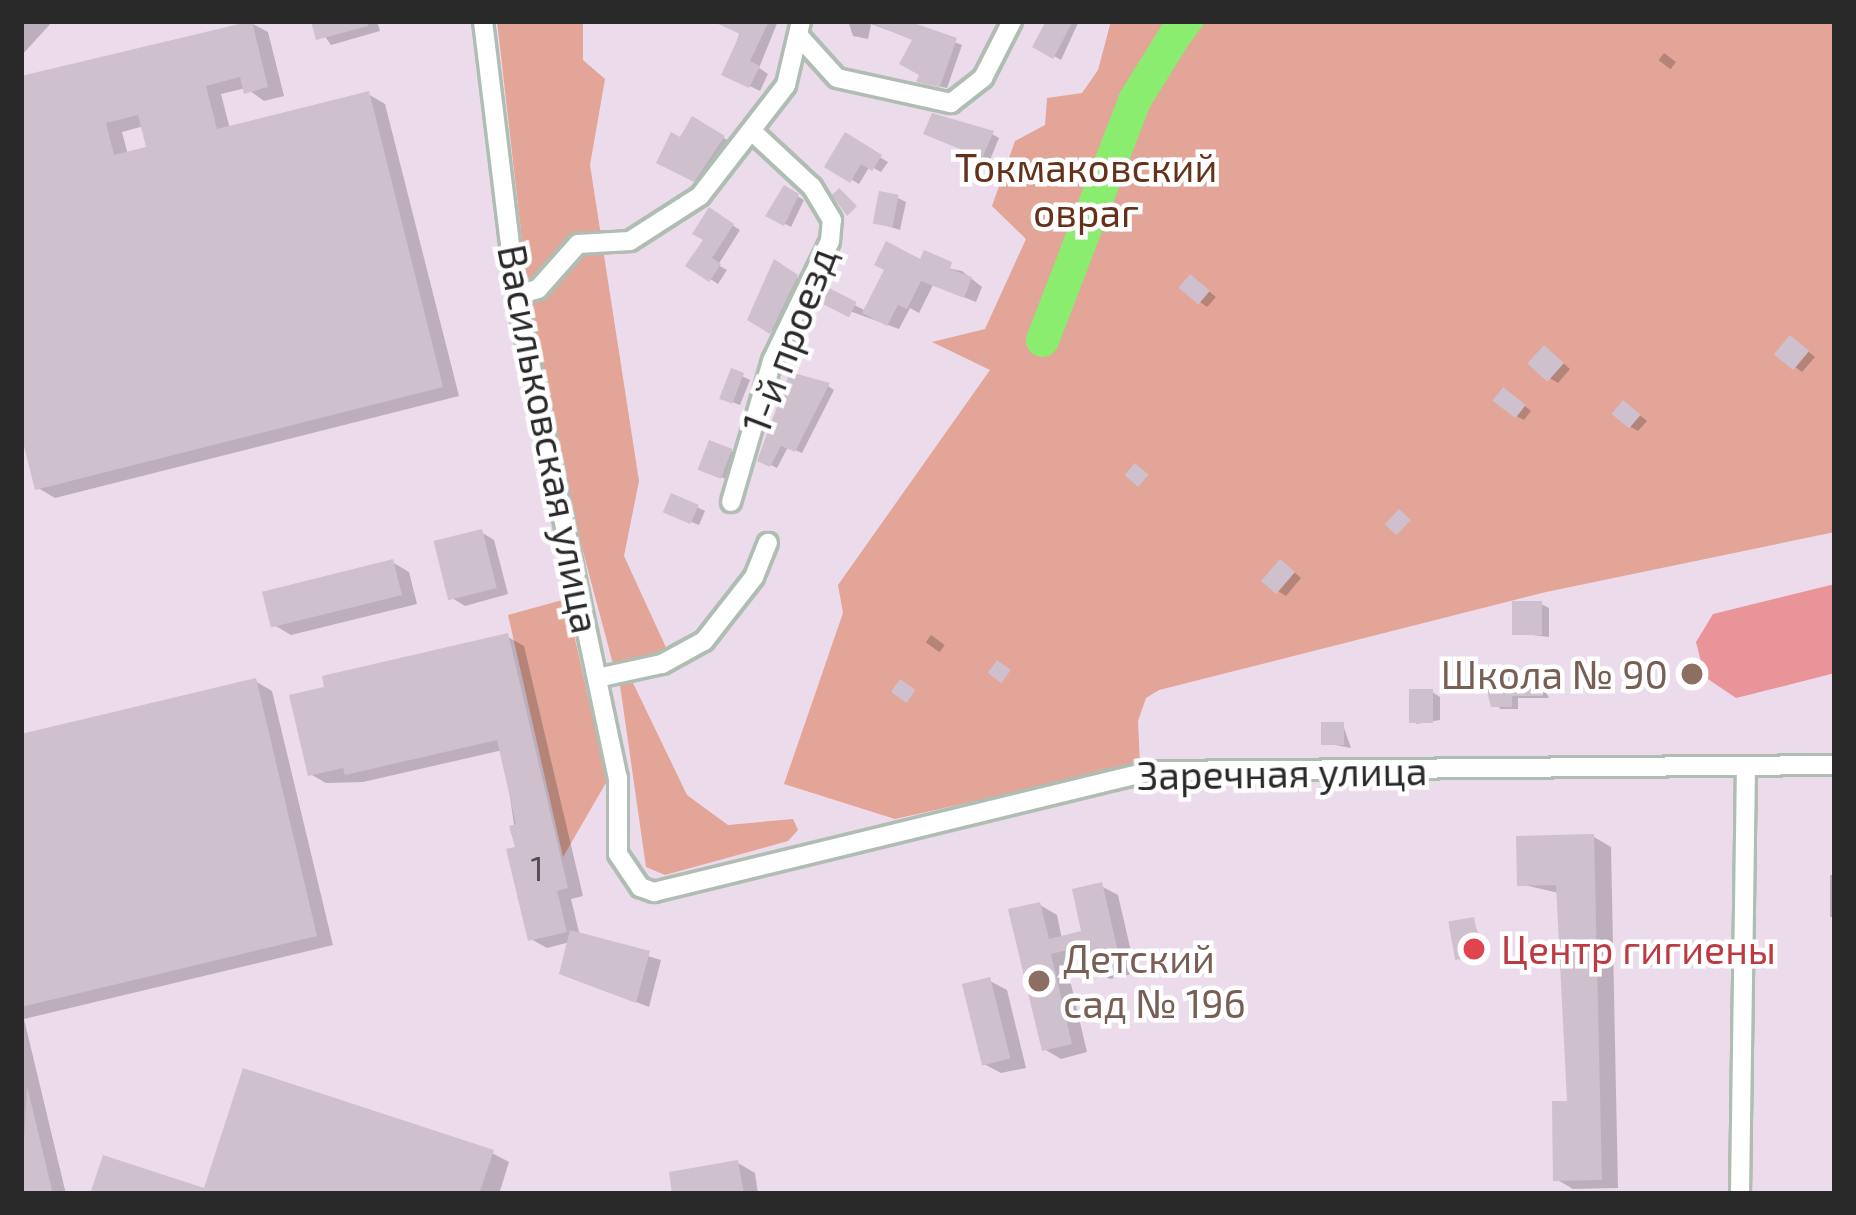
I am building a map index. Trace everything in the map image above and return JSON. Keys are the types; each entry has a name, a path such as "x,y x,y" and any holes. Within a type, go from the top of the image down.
{"street":[{"path":"483,22 506,21"},
{"path":"800,28 837,78 951,103 983,77 1012,21"},
{"name":"Васильковская улица","path":"483,22 516,295 617,778 618,854"},
{"path":"516,295 538,289 578,244 630,241 665,225 755,134 786,85 800,28"},
{"name":"1-й проезд","path":"731,502 772,361 830,241 832,220 812,187 755,134"},
{"path":"597,678 662,664 694,649 754,577 768,543"},
{"name":"Заречная улица","path":"618,854 640,886 654,892 1151,771 1835,765"},
{"path":"1740,1194 1746,767"}],"green space":[{"path":"497,21 583,21 583,60 605,79 590,165 639,481 624,556 669,654 613,664 561,469 527,284"},
{"name":"Токмаковский овраг","path":"1111,21 1835,21 1835,532 1546,592 1159,690 1146,698 1138,721 1140,764 895,819 784,784 843,613 838,585 990,370 932,342 985,329 1026,239 992,206 1015,141 1045,125 1047,98 1082,93 1098,70"},
{"path":"566,599 607,781 563,857 508,615"},
{"path":"633,683 687,795 728,825 793,819 798,830 788,841 665,875 646,867 620,685"}],"shaded area":[{"path":"1165,21 1206,21 1190,43 1168,43"},
{"path":"1835,584 1835,673 1736,698 1705,677 1696,642 1713,614"}],"building":[{"path":"252,21 268,87 244,94 240,77 206,86 217,129 369,91 443,387 35,490 21,434 21,76","holes":["138,115 146,147 114,155 106,123"]},
{"path":"311,21 367,21 368,26 316,40"},
{"path":"712,21 769,21 750,61 760,66 749,88 721,75 740,34"},
{"path":"866,21 908,21 957,38 940,87 916,82 919,75 899,64 912,40"},
{"path":"1046,21 1073,21 1053,59 1032,47"},
{"path":"932,113 994,131 982,158 923,134"},
{"path":"692,116 725,136 694,182 656,163 671,132 680,137"},
{"path":"845,132 882,155 872,171 861,164 850,183 824,167"},
{"path":"784,185 799,194 784,226 765,216"},
{"path":"839,188 857,206 847,216 832,195"},
{"path":"879,191 899,195 892,227 873,223"},
{"path":"709,207 734,224 712,258 721,264 709,282 685,266 703,240 692,234"},
{"path":"886,241 920,259 924,250 952,262 950,269 972,277 964,298 921,281 907,309 898,305 887,326 862,313 884,270 874,265"},
{"path":"774,259 798,275 770,334 747,320"},
{"path":"1190,274 1210,291 1198,305 1178,288"},
{"path":"829,288 857,302 849,317 821,303"},
{"path":"1790,335 1809,351 1793,370 1774,354"},
{"path":"1544,345 1564,363 1547,382 1527,364"},
{"path":"731,368 744,373 732,404 719,399"},
{"path":"790,372 830,383 795,452 781,446 770,467 757,461"},
{"path":"1503,387 1526,405 1515,418 1493,400"},
{"path":"1623,400 1641,415 1629,429 1611,414"},
{"path":"709,440 732,449 721,479 698,470"},
{"path":"1135,463 1149,475 1138,487 1125,475"},
{"path":"671,493 699,505 690,524 663,512"},
{"path":"1399,509 1411,520 1396,535 1385,524"},
{"path":"482,529 497,588 448,600 433,541"},
{"path":"393,559 402,595 271,628 262,592"},
{"path":"1280,559 1295,572 1276,594 1261,581"},
{"path":"1512,601 1542,601 1542,635 1512,635"},
{"path":"508,633 568,888 557,891 567,932 528,941 506,849 515,847 509,826 516,824 497,740 345,775 343,768 308,776 289,695 324,687 322,676"},
{"path":"997,660 1011,670 1001,683 988,673"},
{"path":"1483,676 1543,681 1543,696 1512,696 1512,707 1491,707"},
{"path":"256,678 317,936 21,1007 21,734"},
{"path":"900,679 916,690 906,703 891,692"},
{"path":"1409,689 1433,689 1433,723 1409,723"},
{"path":"1321,722 1344,722 1344,745 1321,745"},
{"path":"1594,834 1602,1180 1553,1181 1552,1101 1567,1101 1556,885 1517,886 1516,836"},
{"path":"1102,882 1121,964 1090,971 1084,946 1051,954 1072,1044 1042,1051 1008,909 1040,902 1049,939 1081,931 1072,889"},
{"path":"1474,917 1481,955 1455,960 1448,922"},
{"path":"570,930 650,951 636,1003 559,974"},
{"path":"990,977 1010,1059 982,1066 962,984"},
{"path":"243,1068 494,1150 479,1194 90,1194 103,1155 204,1188"},
{"path":"27,1086 53,1194 21,1194"},
{"path":"738,1160 744,1194 672,1194 669,1172"}],"waterway":[{"path":"1042,340 1134,100 1183,21"}],"place":[{"name":"Школа № 90","path":"1692,674"},
{"name":"Центр гигиены","path":"1474,949"},
{"name":"Детский сад № 196","path":"1039,981"}]}
